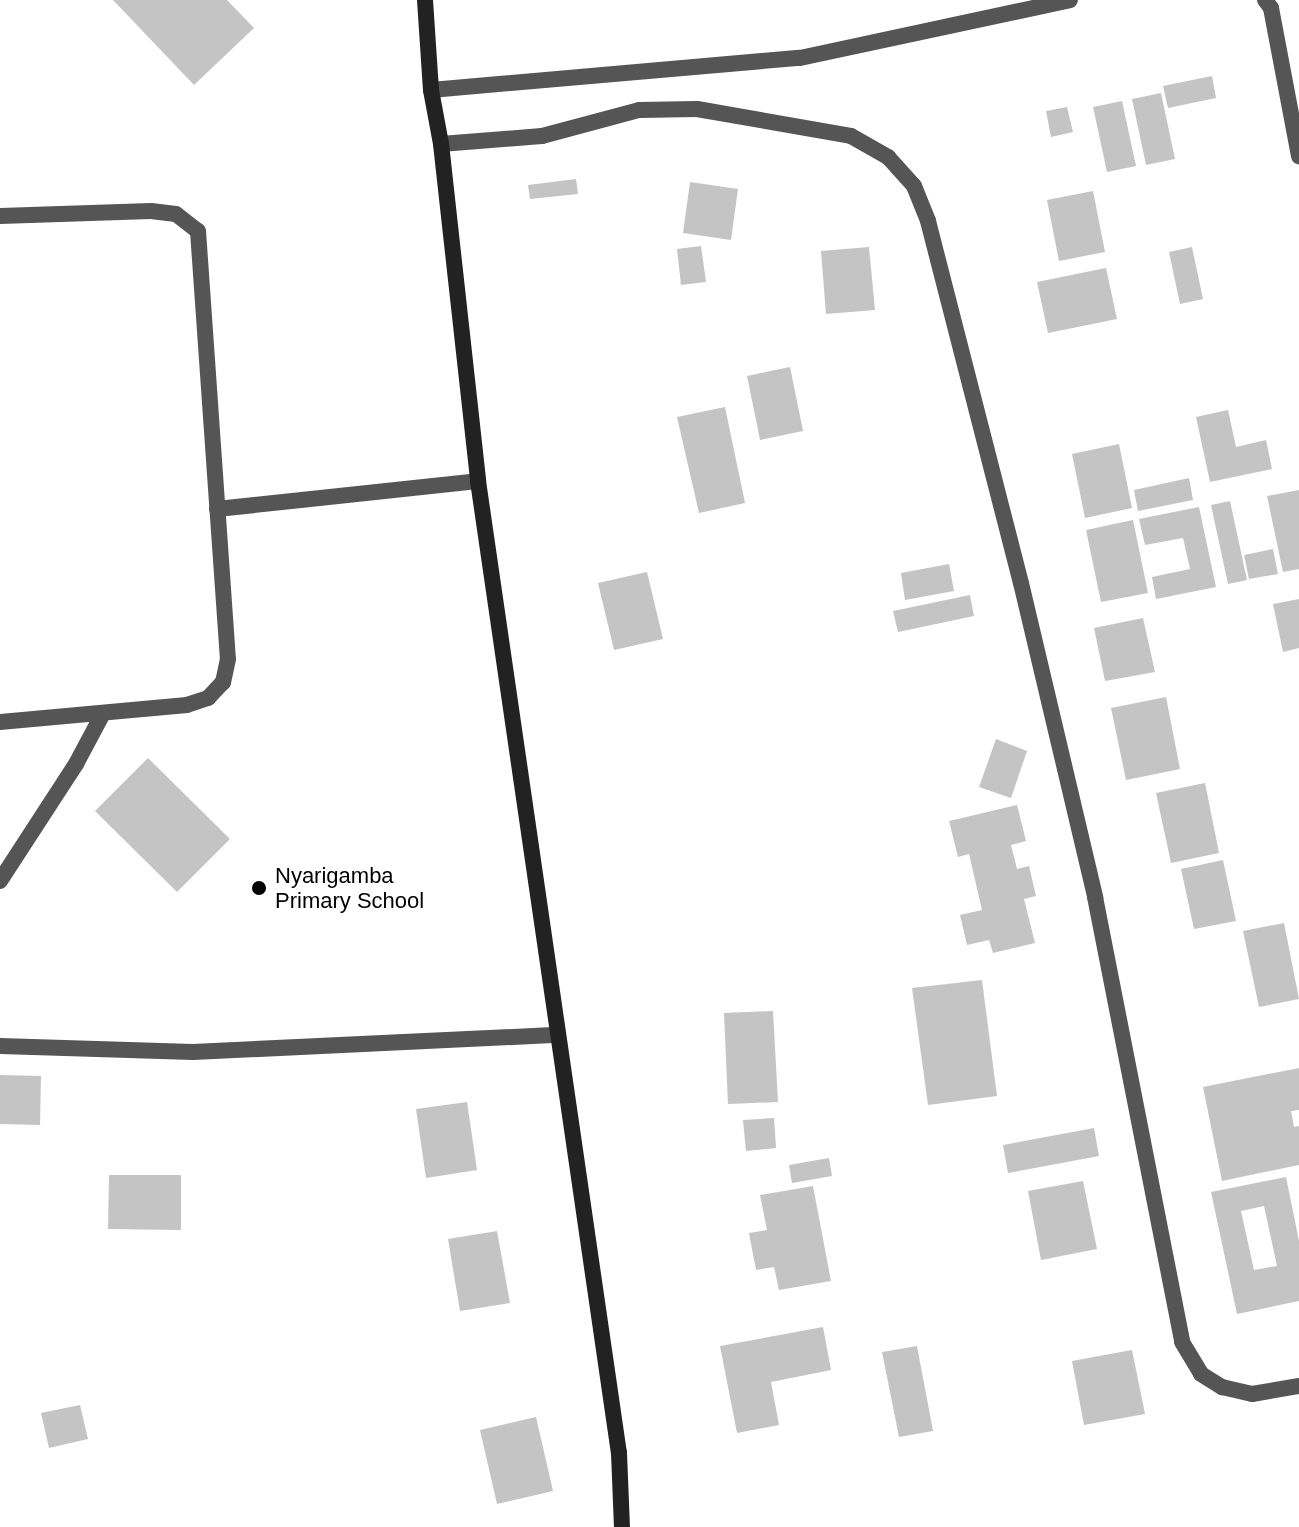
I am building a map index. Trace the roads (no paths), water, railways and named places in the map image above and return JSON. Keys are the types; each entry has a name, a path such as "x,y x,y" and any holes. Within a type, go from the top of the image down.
{"street":[{"path":"425,0 431,90 441,144 478,481 619,1453 622,1527"},
{"path":"431,90 800,58 1070,0"},
{"path":"1265,0 1271,8 1299,156"},
{"path":"441,144 542,136 639,110 697,109 851,136 888,157 914,186 1017,568 1095,897 1182,1342 1201,1374 1222,1387 1252,1394 1299,1386"},
{"path":"0,216 151,211 190,220 198,231 228,659 223,682 208,698 187,705 0,722"},
{"path":"217,509 478,481"},
{"path":"0,881 55,799 102,715"},
{"path":"0,1046 193,1052 558,1035"}],"place":[{"name":"Nyarigamba Primary School","path":"259,888"}]}
